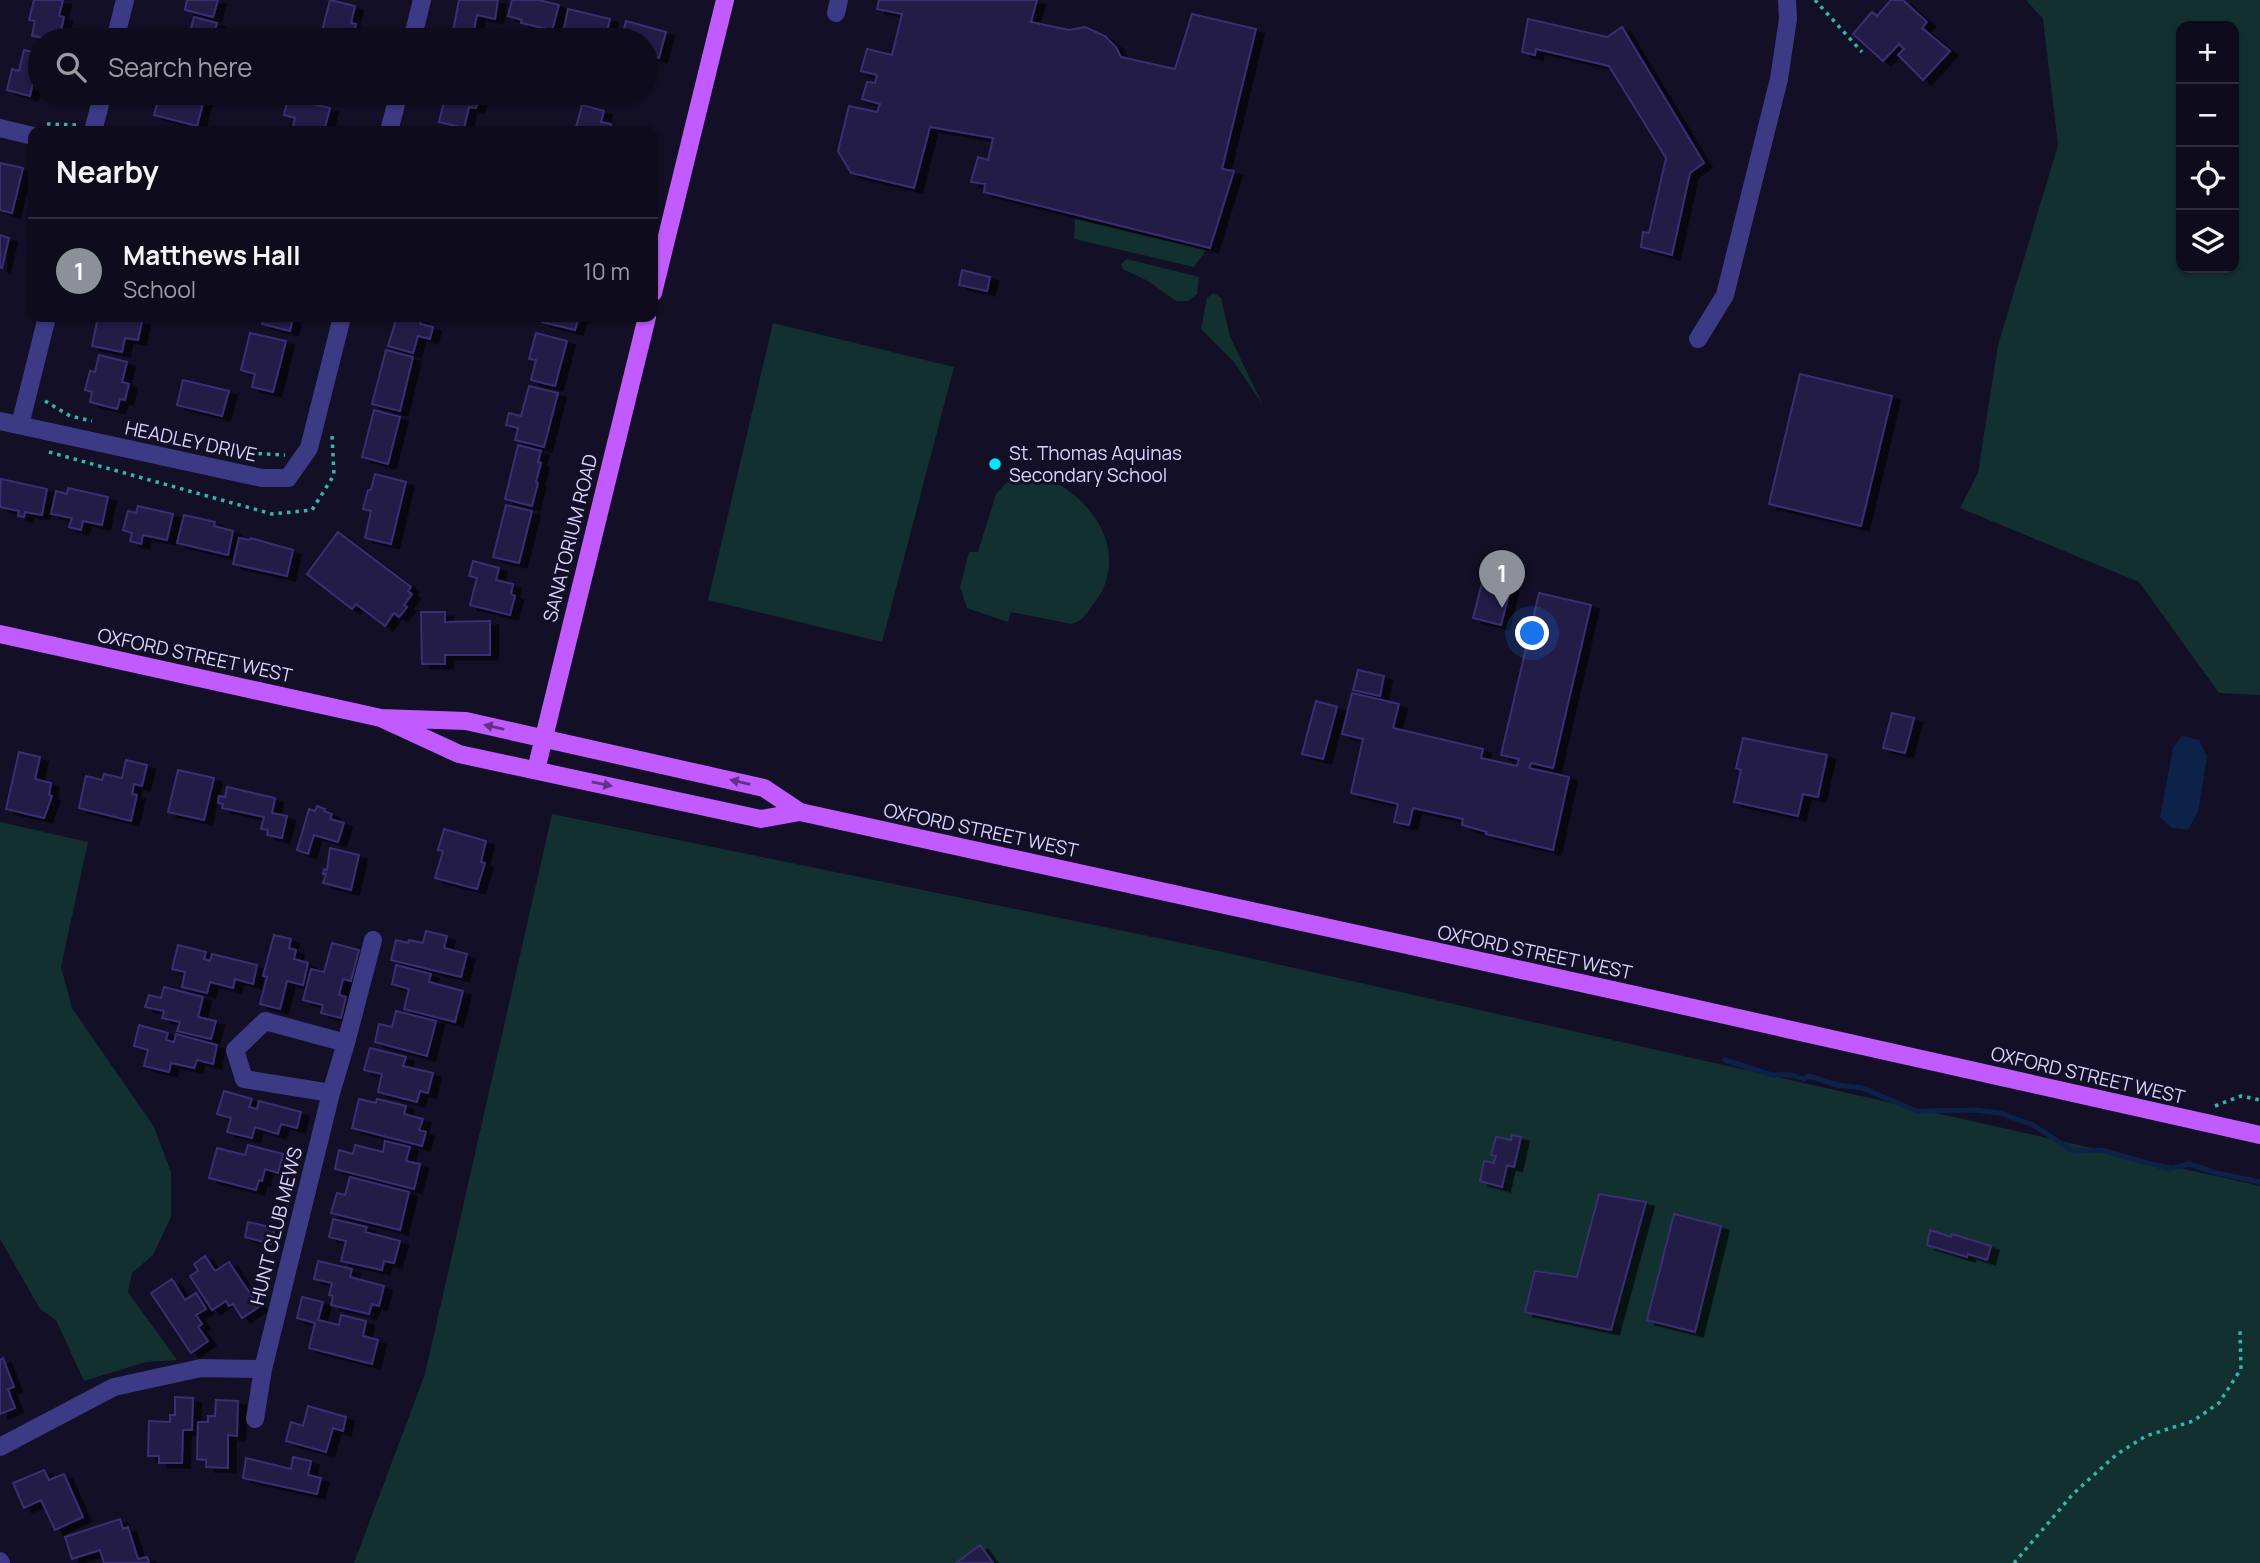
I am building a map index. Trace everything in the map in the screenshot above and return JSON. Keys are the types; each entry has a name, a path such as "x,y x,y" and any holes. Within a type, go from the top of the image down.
{"main road":[{"path":"658,273 725,0"},
{"name":"SANATORIUM ROAD","path":"536,770 646,322"},
{"name":"OXFORD STREET WEST","path":"0,634 381,718 466,721 543,738 764,788 800,812 2260,1135"},
{"name":"OXFORD STREET WEST","path":"381,718 459,754 761,819 800,812"}],"street":[{"path":"119,28 125,0"},
{"path":"415,28 422,0"},
{"path":"1698,339 1725,295 1779,79 1788,19 1787,0"},
{"path":"94,126 100,105"},
{"path":"390,126 396,105"},
{"path":"0,128 28,135"},
{"path":"20,425 46,322"},
{"name":"HEADLEY DRIVE","path":"0,421 262,478 288,478 309,448 341,322"},
{"name":"HUNT CLUB MEWS","path":"255,1419 263,1369 331,1093 373,940"},
{"path":"331,1093 244,1079 235,1049 265,1021 346,1043"},
{"path":"0,1447 114,1387 201,1368 263,1369"}],"path":[{"path":"1815,0 1861,52"},
{"path":"45,401 70,416 97,422"},
{"path":"229,452 287,455"},
{"path":"2184,1118 2241,1096 2260,1100"},
{"path":"2014,1563 2073,1494 2118,1454 2146,1436 2193,1421 2219,1403 2241,1369 2240,1331"}],"green space":[{"path":"2026,0 2260,0 2260,695 2219,693 2139,582 1960,508 1978,473 1998,345 2058,145 2043,19"},
{"path":"1075,219 1206,250 1194,267 1074,239"},
{"path":"1127,259 1199,277 1197,294 1188,301 1176,301 1148,281 1123,269 1121,264"},
{"path":"1214,293 1221,298 1230,337 1263,405 1234,362 1201,329 1207,298"},
{"path":"773,323 954,367 882,642 708,600"},
{"path":"1039,481 1060,485 1079,499 1099,523 1108,551 1107,579 1101,593 1084,617 1072,624 1011,612 1008,622 967,608 960,587 969,552 978,552 996,494 1007,482"},
{"path":"552,814 1192,945 2260,1186 2260,1563 354,1563 425,1374"},
{"path":"0,822 88,842 61,967 72,1008 154,1127 171,1172 171,1217 153,1255 132,1273 128,1292 177,1360 146,1362 84,1381 56,1320 40,1309 0,1239"}],"water":[{"path":"2182,736 2199,740 2207,756 2198,812 2188,830 2172,828 2160,817 2173,748"}],"building":[{"path":"34,0 63,0 59,16 64,17 62,28 34,28 35,21 29,20"},
{"path":"187,0 218,0 213,17 185,10"},
{"path":"330,0 355,6 351,23 356,24 355,28 323,28"},
{"path":"459,0 498,0 495,19 477,15 474,28 454,28"},
{"path":"512,0 539,0 559,5 553,28 521,23 522,20 508,16"},
{"path":"879,0 1037,0 1031,22 1069,30 1085,27 1105,36 1121,57 1175,69 1192,14 1256,29 1222,169 1234,171 1210,248 984,192 985,184 971,182 978,157 988,160 993,138 930,127 914,188 851,173 838,151 849,106 877,112 880,104 862,99 867,82 875,83 877,75 861,71 867,49 892,55 902,14 877,9"},
{"path":"1891,0 1903,0 1927,22 1922,28 1950,51 1923,80 1898,55 1904,49 1899,44 1883,61 1853,34 1872,12 1877,16"},
{"path":"568,9 610,19 608,28 564,28"},
{"path":"194,17 217,23 216,28 191,28"},
{"path":"1528,19 1607,37 1622,27 1704,163 1690,173 1672,255 1641,247 1643,232 1649,233 1666,158 1609,66 1536,49 1535,55 1522,52"},
{"path":"626,21 651,28 624,28"},
{"path":"658,30 666,32 658,58"},
{"path":"24,50 28,51 28,95 7,90 12,69 19,71"},
{"path":"157,105 203,105 197,126 154,115"},
{"path":"286,105 317,105 330,108 325,126 293,126 295,118 284,115"},
{"path":"443,105 477,105 476,108 469,107 464,126 439,122"},
{"path":"582,105 604,111 601,122 611,124 611,126 576,126"},
{"path":"0,163 23,168 12,213 0,210"},
{"path":"0,235 9,238 2,268 0,267"},
{"path":"962,270 990,277 987,291 959,285"},
{"path":"97,322 142,322 138,340 125,338 122,352 92,346"},
{"path":"263,322 292,322 290,331"},
{"path":"395,322 421,322 433,327 430,339 418,336 413,353 388,346"},
{"path":"542,322 577,322 575,330"},
{"path":"250,333 286,341 273,392 252,387 255,374 241,370"},
{"path":"536,333 567,341 555,386 531,380 536,360 529,359"},
{"path":"386,350 413,357 400,411 372,404"},
{"path":"99,355 127,362 122,382 129,384 125,400 120,399 117,409 90,402 92,392 85,390 90,371 95,372"},
{"path":"1800,374 1892,396 1861,526 1769,504"},
{"path":"183,380 229,391 222,416 177,405"},
{"path":"529,386 558,393 544,447 515,440 518,428 506,425 509,413 521,416"},
{"path":"374,410 400,417 388,464 362,457"},
{"path":"518,445 541,451 538,483 532,506 505,499"},
{"path":"375,474 406,482 391,544 365,538 371,511 363,509"},
{"path":"1,479 47,489 42,515 25,512 24,517 18,516 19,511 0,507"},
{"path":"68,488 108,497 102,525 83,521 81,530 69,527 72,518 51,514 56,491 67,494"},
{"path":"506,505 532,511 519,563 493,557"},
{"path":"138,506 173,514 167,540 143,535 141,544 130,541 132,533 123,530 128,511 136,513"},
{"path":"184,515 215,522 214,526 233,531 228,555 177,543"},
{"path":"338,532 411,587 408,591 412,594 404,605 407,607 399,617 394,613 385,626 356,604 352,609 307,574"},
{"path":"239,538 251,538 293,550 287,576 233,564"},
{"path":"473,561 499,568 496,580 513,584 511,594 515,596 510,615 470,605 477,578 469,576"},
{"path":"1483,579 1511,586 1501,625 1473,618"},
{"path":"1539,593 1591,605 1553,768 1531,763 1529,768 1569,777 1553,850 1486,834 1487,832 1462,825 1463,819 1413,808 1409,825 1394,822 1398,804 1351,793 1363,739 1342,734 1352,693 1399,704 1393,728 1483,749 1481,758 1517,766 1519,759 1501,755"},
{"path":"421,612 445,612 445,622 490,621 490,655 445,655 445,664 422,664"},
{"path":"1358,670 1384,676 1380,696 1353,690"},
{"path":"1316,701 1337,707 1323,759 1302,754"},
{"path":"1892,713 1914,718 1905,753 1883,748"},
{"path":"1743,738 1827,755 1818,797 1803,794 1798,816 1734,802 1741,770 1736,768"},
{"path":"19,752 40,757 35,779 51,783 49,795 52,796 44,818 6,809"},
{"path":"126,760 147,765 142,786 134,784 132,794 137,795 131,821 79,808 86,776 102,780 104,774 122,778"},
{"path":"178,770 214,778 204,820 168,812"},
{"path":"227,787 275,798 272,813 287,816 282,838 267,835 268,830 261,829 264,817 222,808 223,804 218,803 219,796 225,797"},
{"path":"317,806 332,814 330,819 344,823 338,842 314,835 308,854 297,850 309,809 315,811"},
{"path":"444,829 486,841 481,862 485,863 477,889 435,878 443,851 438,850"},
{"path":"330,848 359,855 351,890 323,883"},
{"path":"426,931 447,936 444,948 467,954 461,977 391,960 396,940 423,943"},
{"path":"274,935 291,939 289,948 296,950 294,959 308,963 303,985 287,981 280,1009 260,1004 267,977 263,976"},
{"path":"332,943 359,950 351,981 343,979 339,995 346,997 341,1018 321,1013 323,1005 303,1000 311,969 324,972"},
{"path":"178,945 206,952 204,959 210,961 212,954 257,965 253,984 235,979 233,988 210,982 207,993 182,987 185,972 172,969"},
{"path":"396,965 431,974 429,982 463,991 455,1022 404,1009 409,989 392,984"},
{"path":"164,987 203,997 198,1017 216,1021 211,1039 177,1031 180,1022 162,1018 164,1011 145,1007 149,995 161,998"},
{"path":"396,1011 436,1021 427,1056 375,1042 379,1024 392,1027"},
{"path":"139,1025 168,1033 166,1040 174,1042 176,1034 217,1045 213,1064 197,1060 194,1068 171,1063 169,1072 144,1066 148,1050 134,1046"},
{"path":"370,1048 406,1057 403,1066 433,1073 428,1093 420,1091 417,1102 378,1092 382,1074 364,1070"},
{"path":"224,1091 252,1099 249,1107 257,1109 259,1101 301,1112 297,1128 281,1124 278,1134 255,1127 252,1138 227,1132 231,1118 217,1114"},
{"path":"359,1099 376,1103 377,1099 406,1106 404,1114 423,1119 419,1130 426,1132 422,1146 352,1128"},
{"path":"1512,1135 1521,1137 1514,1167 1507,1165 1502,1187 1480,1181 1484,1161 1494,1163 1496,1156 1491,1155 1496,1137 1511,1140"},
{"path":"385,1141 410,1147 406,1161 420,1164 414,1189 335,1169 339,1150 353,1154 355,1145 383,1152"},
{"path":"248,1145 283,1154 278,1173 265,1169 256,1190 209,1178 217,1148 245,1155"},
{"path":"350,1177 409,1192 400,1230 331,1213 337,1193 345,1195"},
{"path":"1599,1194 1646,1202 1611,1330 1525,1312 1535,1271 1577,1277"},
{"path":"1674,1214 1721,1226 1695,1332 1647,1320"},
{"path":"333,1219 367,1227 365,1232 400,1241 394,1263 384,1261 382,1270 341,1261 346,1241 329,1237"},
{"path":"248,1222 275,1228 271,1244 245,1237"},
{"path":"1930,1230 1991,1246 1987,1260 1927,1245"},
{"path":"205,1256 215,1271 229,1262 259,1307 242,1318 233,1304 229,1306 226,1301 212,1310 190,1276 198,1271 194,1264"},
{"path":"318,1261 352,1269 350,1277 384,1286 379,1306 372,1304 369,1314 331,1305 333,1296 329,1295 332,1283 314,1279"},
{"path":"172,1279 185,1300 196,1293 206,1309 196,1315 202,1324 198,1327 208,1341 191,1353 151,1293"},
{"path":"302,1297 323,1302 318,1320 339,1325 341,1315 366,1321 363,1336 378,1340 372,1364 309,1348 315,1323 297,1318"},
{"path":"3,1358 14,1387 8,1389 15,1408 0,1414 0,1360"},
{"path":"175,1397 193,1398 192,1430 183,1430 182,1463 159,1463 159,1456 148,1456 149,1421 170,1422 170,1415 175,1415"},
{"path":"216,1400 238,1401 237,1436 228,1435 228,1468 206,1467 206,1460 197,1459 198,1422 208,1422 208,1416 215,1416"},
{"path":"308,1406 346,1417 343,1431 333,1428 326,1452 286,1441 291,1422 303,1426"},
{"path":"293,1457 311,1461 308,1475 321,1478 317,1494 243,1478 246,1458 291,1469"},
{"path":"44,1470 49,1480 64,1474 83,1517 55,1530 41,1500 24,1508 13,1483"},
{"path":"120,1519 123,1529 128,1527 138,1559 147,1557 149,1563 104,1563 100,1550 72,1559 65,1537"},
{"path":"980,1545 993,1563 956,1563"}],"waterway":[{"path":"1725,1060 1772,1075 1792,1075 1804,1079 1809,1076 1837,1085 1862,1088 1917,1111 1975,1110 2000,1113 2033,1125 2073,1151 2101,1150 2169,1169 2189,1164 2260,1182"}],"place":[{"name":"St. Thomas Aquinas Secondary School","path":"995,464"},
{"name":"Matthews Hall","path":"1502,608"}]}
